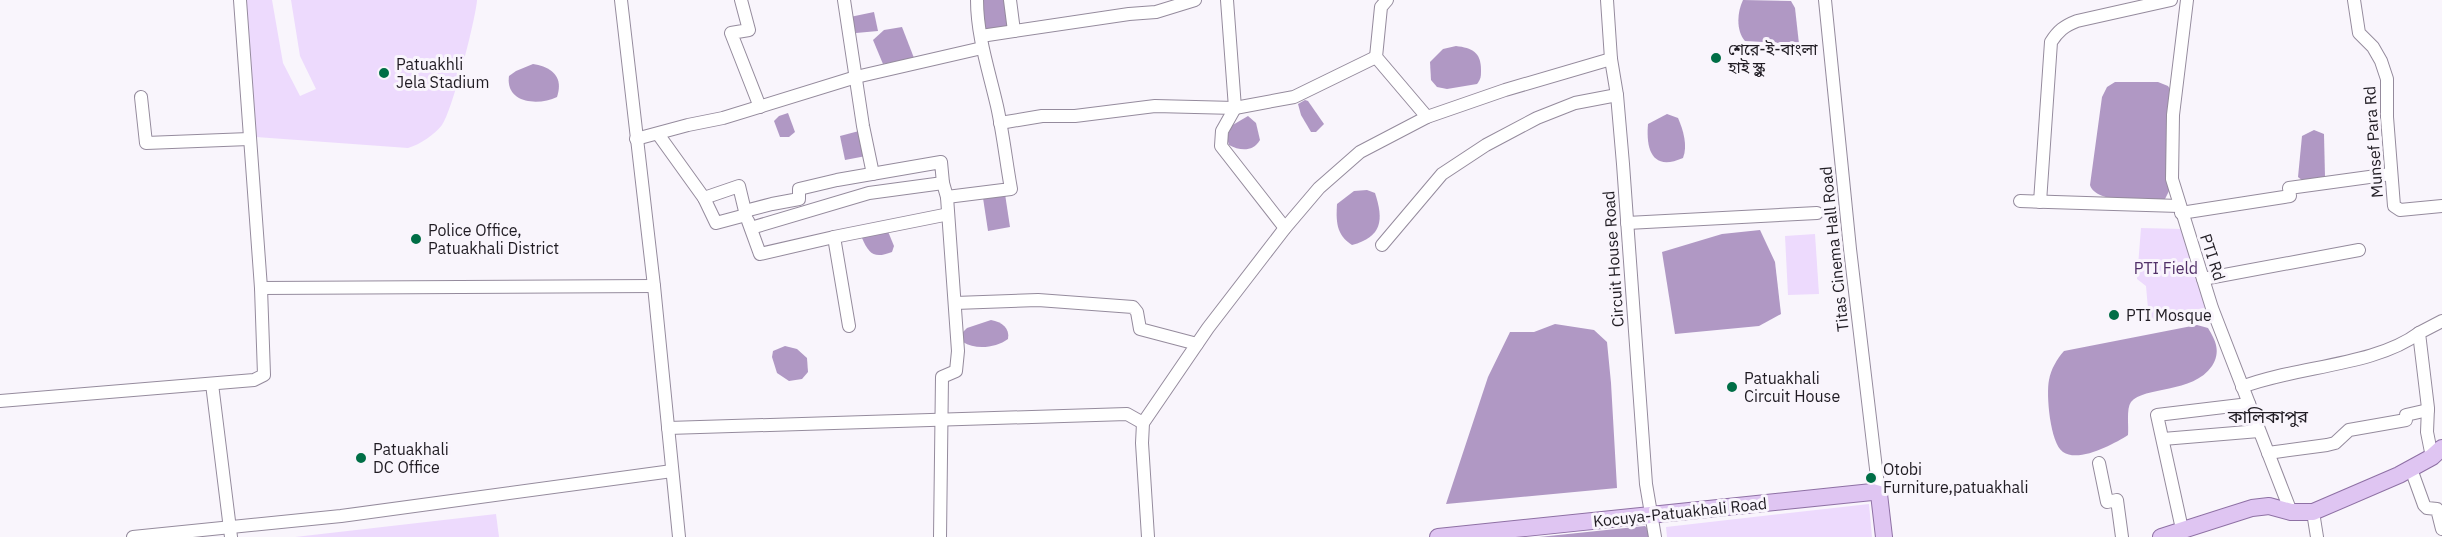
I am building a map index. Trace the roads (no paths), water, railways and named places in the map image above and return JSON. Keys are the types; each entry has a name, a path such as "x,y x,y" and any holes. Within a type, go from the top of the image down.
{"main road":[{"path":"2161,537 2252,508 2269,506 2290,512 2313,512 2411,469 2437,452"},
{"name":"Kocuya-Patuakhali Road","path":"1438,537 1862,493 1879,494"},
{"path":"1879,494 1884,537"}],"street":[{"path":"0,401 254,380 264,375 261,288 240,0"},
{"path":"621,0 654,286 679,537"},
{"path":"741,0 749,30 731,33 760,106"},
{"path":"844,0 873,174"},
{"path":"947,197 1011,189 1000,123 981,42 977,0"},
{"path":"1010,0 1014,31"},
{"path":"636,139 760,106 1014,31 1156,12 1195,0"},
{"path":"1227,0 1235,108 1222,131 1221,146 1285,228"},
{"path":"1387,0 1381,7 1376,57 1427,117"},
{"name":"Circuit House Road","path":"1607,0 1611,59 1617,95 1646,484 1655,537"},
{"name":"Titas Cinema Hall Road","path":"1825,0 1850,249 1879,494"},
{"path":"2040,202 2051,42 2056,33 2077,21 2171,0"},
{"name":"PTI Rd","path":"2187,0 2173,115 2172,178 2203,279 2290,512"},
{"name":"Munsef Para Rd","path":"2354,0 2359,33 2373,47 2387,79 2394,206 2400,210 2442,206"},
{"path":"1000,123 1042,116 1075,116 1155,106 1235,108 1294,97 1376,57"},
{"path":"1148,537 1142,443 1143,423 1197,344 1285,228 1319,188 1360,152 1427,117 1505,90 1611,59"},
{"path":"1382,245 1442,174 1486,145 1537,118 1575,103 1617,95"},
{"path":"141,97 146,143 249,139"},
{"path":"658,134 704,198 716,223 771,204 799,199 799,189 941,162 947,197 957,367 956,370 942,377 940,537"},
{"path":"2020,201 2180,210 2290,196 2289,188 2391,174"},
{"path":"751,228 869,193 943,183"},
{"path":"704,198 739,186 760,254 944,215"},
{"path":"1627,224 1817,213"},
{"path":"834,237 849,326"},
{"path":"2203,279 2359,250"},
{"path":"261,288 654,286"},
{"path":"955,303 1038,300 1134,307 1140,329 1197,344"},
{"path":"2242,387 2297,371 2390,350 2442,321"},
{"path":"2419,333 2428,410 2427,432 2437,452"},
{"path":"212,384 231,532"},
{"path":"2182,529 2157,415 2249,404"},
{"path":"2268,453 2335,443 2349,430 2406,420 2406,415 2428,410"},
{"path":"668,428 1127,414 1143,423"},
{"path":"2163,439 2259,430"},
{"path":"2099,463 2108,502 2117,500 2122,537"},
{"path":"2411,469 2424,505 2427,508 2437,509 2442,529"},
{"path":"133,537 231,532 672,471"},
{"path":"2313,512 2317,537"}],"place":[{"name":"শেরে-ই-বাংলা হাই স্কুল","path":"1716,58"},
{"name":"Patuakhli Jela Stadium","path":"384,73"},
{"name":"Police Office, Patuakhali District","path":"416,239"},
{"name":"PTI Mosque","path":"2114,315"},
{"name":"Patuakhali Circuit House","path":"1732,387"},
{"name":"Patuakhali DC Office","path":"361,458"},
{"name":"Otobi Furniture,patuakhali","path":"1871,478"}],"district":[{"name":"কালিকাপুর","path":"2268,417"}],"park label":[{"name":"PTI Field","path":"2166,268"}]}
